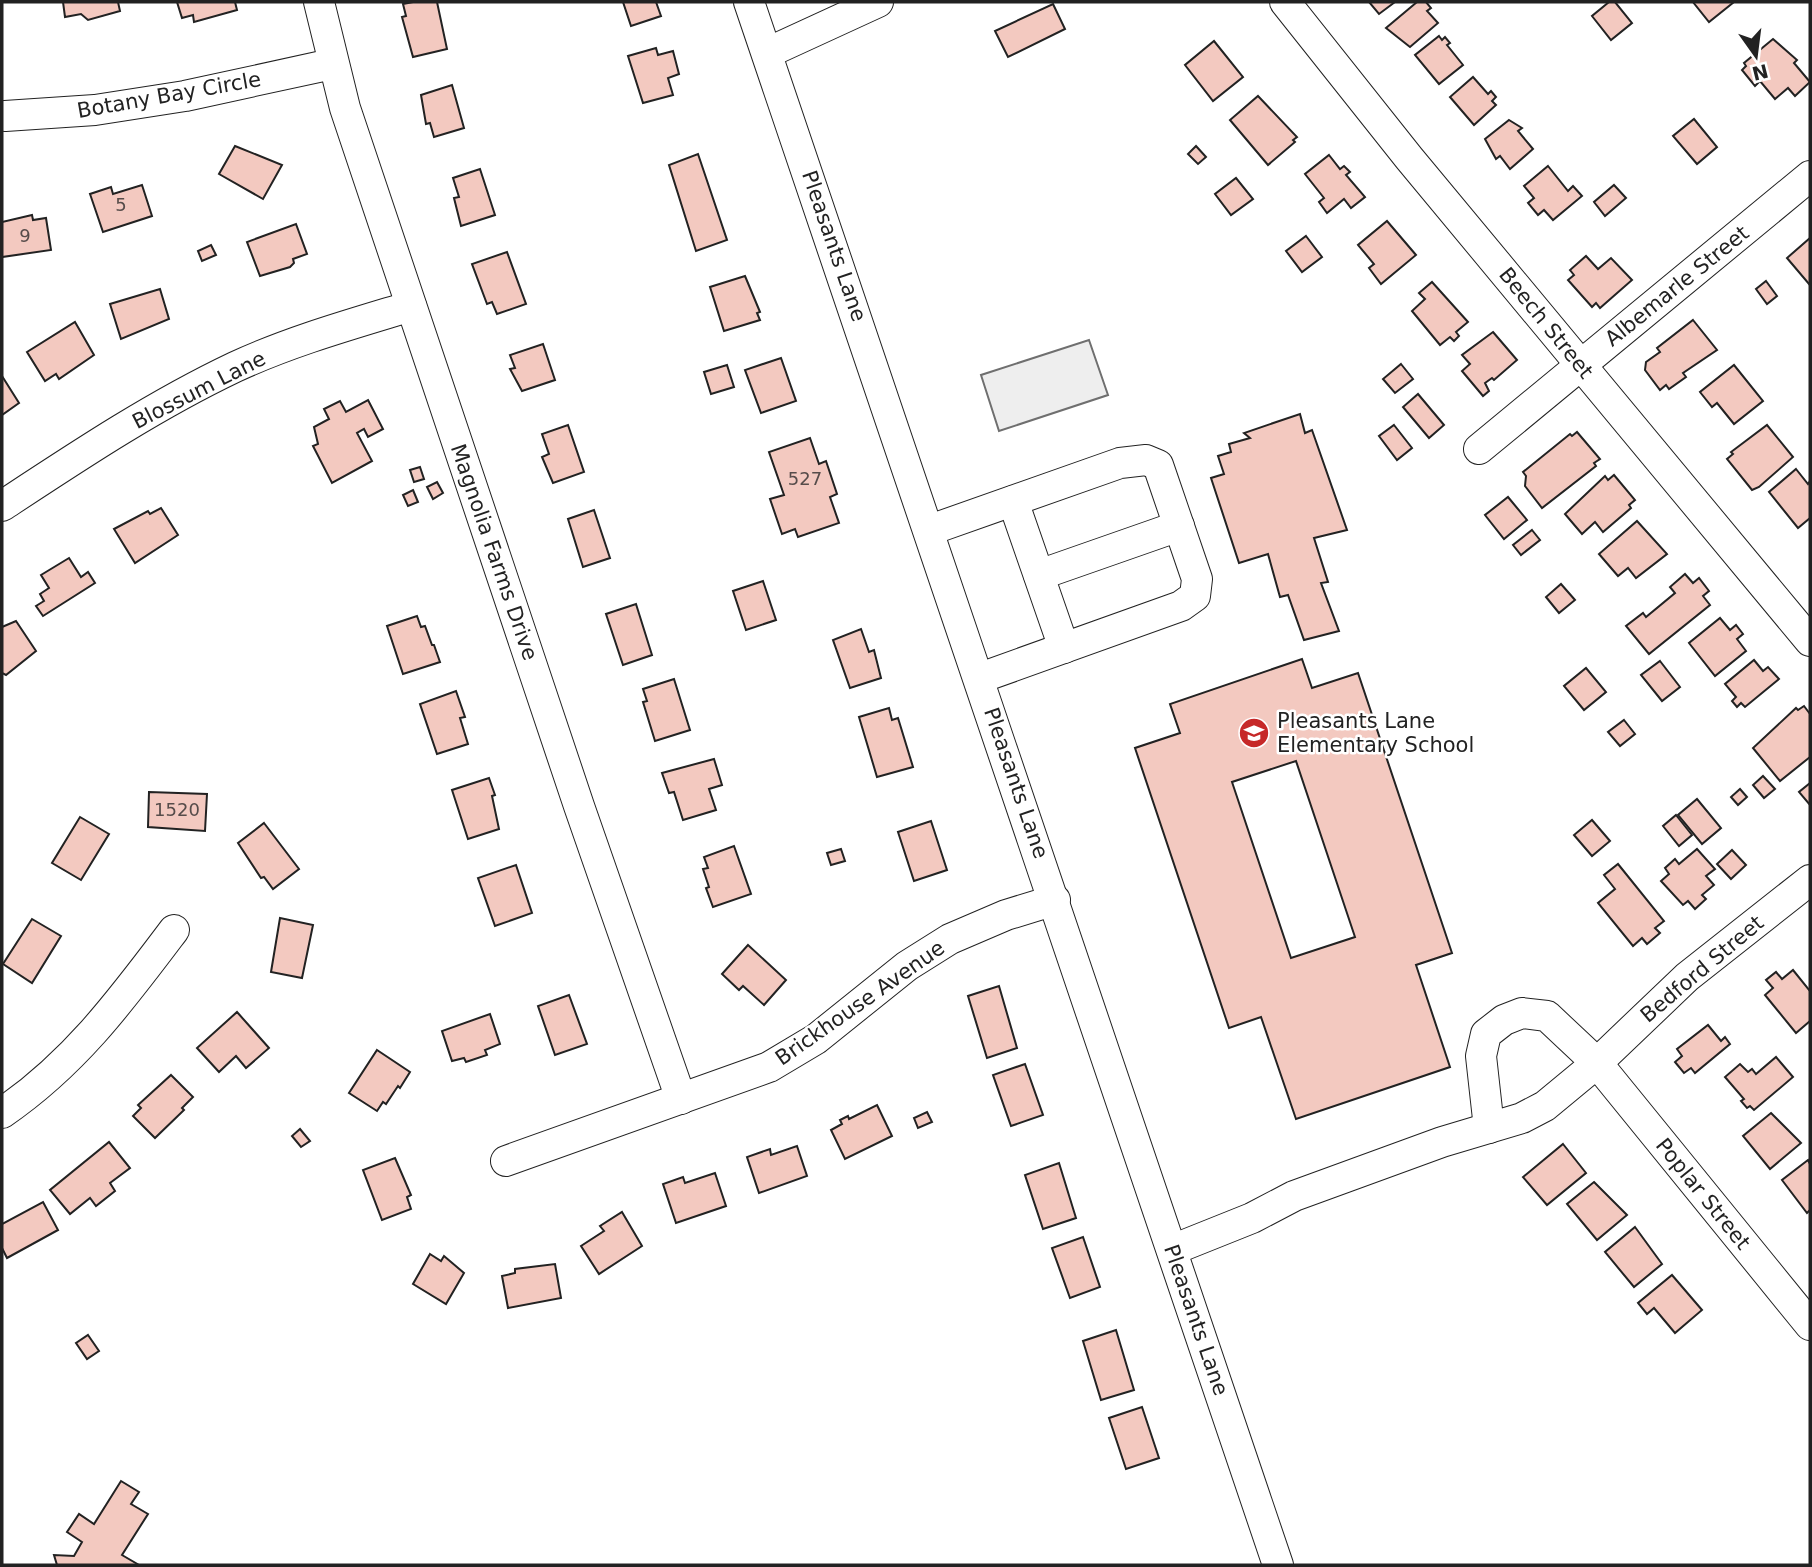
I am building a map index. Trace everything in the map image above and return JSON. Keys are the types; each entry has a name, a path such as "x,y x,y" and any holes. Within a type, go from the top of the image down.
{"street":[{"name":"Magnolia Farms Drive","path":"319,2 332,64 411,306 681,1099"},
{"name":"Pleasants Lane","path":"749,2 930,530 1278,1565"},
{"path":"767,52 878,2"},
{"name":"Beech Street","path":"1285,2 1409,158 1810,641"},
{"name":"Botany Bay Circle","path":"5,116 95,110 185,96 332,64"},
{"name":"Albemarle Street","path":"1479,449 1810,176"},
{"name":"Blossum Lane","path":"2,506 169,400 237,366 307,339 411,306"},
{"path":"930,530 1120,463 1146,460 1158,465 1197,579 1195,596 1181,606 980,678"},
{"path":"1013,501 1065,648"},
{"path":"1039,575 1179,526"},
{"name":"Bedford Street","path":"1172,1250 1252,1218 1294,1196 1545,1106 1597,1063 1687,977 1810,880"},
{"name":"Brickhouse Avenue","path":"506,1161 769,1067 816,1039 906,966 950,939 1006,915 1055,900"},
{"path":"2,1113 58,1070 100,1028 174,930"},
{"name":"Poplar Street","path":"1489,1128 1481,1056 1486,1034 1504,1020 1522,1013 1547,1016 1597,1063 1810,1325"}],"shaded area":[{"path":"1089,340 1108,395 999,431 981,375"}],"building":[{"path":"63,2 118,2 120,11 88,20 81,14 65,17"},
{"path":"177,2 235,2 237,10 194,22 193,15 182,18"},
{"path":"437,2 447,49 413,57 402,17 406,16 403,4"},
{"path":"623,2 656,2 661,16 631,26"},
{"path":"1369,2 1395,2 1379,14"},
{"path":"1417,2 1426,2 1431,8 1427,11 1438,23 1410,47 1386,28"},
{"path":"1609,2 1615,2 1632,23 1611,40 1592,16"},
{"path":"1693,2 1734,2 1709,22"},
{"path":"1053,4 1065,29 1008,57 995,31"},
{"path":"1439,36 1442,40 1445,37 1450,43 1447,45 1463,65 1439,84 1415,55"},
{"path":"1773,39 1797,60 1794,63 1810,82 1795,96 1788,88 1775,99 1760,81 1755,86 1742,70 1746,66 1744,63"},
{"path":"1214,41 1243,77 1213,101 1185,65"},
{"path":"656,48 658,55 673,51 679,74 668,78 673,95 643,103 628,56"},
{"path":"1473,77 1488,94 1491,91 1496,97 1492,101 1496,105 1474,125 1450,97"},
{"path":"452,85 464,128 434,137 430,123 426,124 421,95"},
{"path":"1258,96 1297,137 1293,140 1295,142 1268,165 1230,120"},
{"path":"1694,119 1717,147 1697,164 1673,136"},
{"path":"1509,120 1522,128 1518,131 1533,149 1510,169 1500,156 1496,159 1485,139"},
{"path":"235,146 282,165 263,199 219,174"},
{"path":"1196,146 1206,157 1198,164 1188,154"},
{"path":"698,154 727,240 696,251 669,165"},
{"path":"1329,155 1340,169 1344,166 1350,172 1346,175 1365,197 1351,208 1344,199 1327,213 1319,202 1324,198 1305,174"},
{"path":"1548,166 1568,191 1573,186 1582,196 1553,220 1544,210 1538,215 1528,203 1534,198 1524,186"},
{"path":"480,169 495,215 461,226 454,198 459,197 453,178"},
{"path":"1236,178 1253,199 1231,215 1215,194"},
{"path":"142,185 152,216 103,232 90,194 111,187 113,194"},
{"path":"1614,185 1626,198 1605,216 1594,202"},
{"path":"32,215 33,220 46,218 51,250 2,257 2,222"},
{"path":"1387,221 1416,255 1381,284 1369,268 1374,264 1358,245"},
{"path":"296,224 307,254 293,259 294,263 290,267 260,276 247,242"},
{"path":"1306,236 1322,257 1302,272 1286,251"},
{"path":"1810,238 1810,283 1809,284 1787,258"},
{"path":"211,245 216,255 202,261 198,251"},
{"path":"507,252 526,304 497,314 492,302 487,304 472,264"},
{"path":"1586,256 1598,269 1611,258 1632,280 1600,308 1596,303 1592,307 1568,280 1574,275 1570,270"},
{"path":"745,276 760,312 757,313 760,320 724,331 710,287"},
{"path":"1766,281 1777,296 1767,304 1756,289"},
{"path":"1432,282 1468,322 1456,332 1459,336 1454,341 1450,337 1440,345 1412,311 1425,299 1419,293"},
{"path":"160,289 169,319 121,339 110,304"},
{"path":"1693,320 1717,350 1683,373 1686,377 1669,389 1666,385 1660,390 1645,370 1646,362 1660,352 1657,348"},
{"path":"75,322 94,355 59,379 56,374 45,381 27,352"},
{"path":"1493,332 1517,360 1494,380 1492,378 1485,383 1489,391 1483,396 1462,371 1470,364 1462,355"},
{"path":"543,344 555,380 522,391 510,369 515,368 510,355"},
{"path":"781,358 796,401 761,413 745,370"},
{"path":"1401,364 1413,379 1395,393 1383,379"},
{"path":"727,365 734,387 711,394 704,372"},
{"path":"1734,365 1763,401 1734,424 1717,403 1712,407 1700,392"},
{"path":"2,376 19,403 2,415"},
{"path":"1418,394 1444,425 1429,438 1403,407"},
{"path":"368,400 383,429 368,437 364,429 357,433 372,461 332,483 313,446 318,444 314,427 329,419 324,409 340,401 346,412"},
{"path":"1300,414 1305,433 1312,430 1347,530 1314,538 1328,582 1321,583 1339,631 1304,640 1288,595 1280,597 1268,554 1239,563 1211,478 1224,474 1218,456 1231,452 1229,444 1250,438 1244,433"},
{"path":"568,425 584,472 553,483 542,457 549,454 542,434"},
{"path":"1394,425 1412,448 1397,460 1379,436"},
{"path":"1767,425 1793,457 1752,490 1727,459 1733,454 1731,452"},
{"path":"1577,432 1600,459 1594,463 1596,466 1542,508 1525,486 1526,476 1523,472 1570,434 1572,436"},
{"path":"810,438 819,464 826,461 837,494 830,497 839,523 798,537 795,529 782,534 770,499 784,495 769,452"},
{"path":"420,467 424,479 414,482 410,470"},
{"path":"1796,469 1808,484 1810,481 1810,518 1798,528 1769,492"},
{"path":"1614,475 1635,500 1629,505 1631,508 1603,532 1595,522 1582,534 1565,514 1605,476 1608,480"},
{"path":"437,482 443,493 433,499 427,487"},
{"path":"413,490 418,502 408,506 403,495"},
{"path":"1508,497 1527,520 1504,539 1485,515"},
{"path":"161,508 178,535 135,563 114,529 148,511 150,514"},
{"path":"594,510 610,558 583,567 568,519"},
{"path":"1637,521 1667,554 1636,578 1628,568 1618,576 1599,554"},
{"path":"1532,530 1540,540 1521,555 1513,545"},
{"path":"69,558 81,577 88,572 95,583 43,616 36,606 44,601 40,594 49,588 41,575"},
{"path":"1685,574 1693,583 1699,578 1709,591 1703,596 1710,605 1649,654 1626,626 1643,613 1646,617 1675,593 1670,587"},
{"path":"763,581 776,620 746,630 733,591"},
{"path":"1561,584 1575,600 1559,613 1546,597"},
{"path":"636,604 652,655 623,665 606,614"},
{"path":"417,616 421,627 425,626 440,662 403,674 387,626"},
{"path":"1720,618 1730,630 1736,625 1743,634 1737,639 1746,651 1715,676 1689,643"},
{"path":"16,621 36,651 6,675 2,673 2,627"},
{"path":"861,629 869,652 874,650 881,678 850,688 833,640"},
{"path":"1302,659 1312,688 1358,673 1452,953 1416,965 1450,1067 1296,1119 1261,1017 1229,1028 1135,748 1180,733 1170,704","holes":["1296,761 1355,937 1291,958 1232,782"]},
{"path":"1754,660 1763,671 1768,667 1779,679 1745,707 1741,703 1737,707 1732,701 1736,697 1725,684"},
{"path":"1660,661 1680,687 1662,701 1641,675"},
{"path":"1586,668 1606,692 1584,710 1564,686"},
{"path":"674,679 690,730 655,741 643,702 647,701 643,689"},
{"path":"456,691 465,717 460,718 468,744 437,754 420,704"},
{"path":"1804,706 1810,714 1810,757 1780,781 1753,748 1796,708 1798,710"},
{"path":"889,708 892,720 898,718 913,767 877,777 859,717"},
{"path":"1624,720 1635,734 1620,746 1608,732"},
{"path":"714,759 722,785 709,789 716,810 683,820 674,792 669,793 662,773"},
{"path":"1763,776 1775,789 1764,798 1753,785"},
{"path":"489,778 495,795 492,796 499,829 468,839 452,790"},
{"path":"1810,783 1810,805 1799,792"},
{"path":"1740,789 1747,797 1738,805 1731,797"},
{"path":"149,792 207,794 205,831 148,827"},
{"path":"1697,799 1721,828 1702,844 1678,815"},
{"path":"1676,815 1692,835 1679,846 1663,826"},
{"path":"80,817 109,834 81,880 52,863"},
{"path":"1592,820 1610,841 1592,856 1574,835"},
{"path":"931,821 947,870 914,881 898,832"},
{"path":"264,823 299,869 273,889 264,877 261,878 238,843"},
{"path":"734,846 751,894 713,907 706,888 709,887 703,869 708,868 704,857"},
{"path":"841,849 845,861 831,865 827,853"},
{"path":"1697,849 1715,869 1706,876 1714,885 1702,895 1706,899 1695,909 1688,901 1683,905 1661,881 1669,874 1665,868 1675,859 1679,864"},
{"path":"1732,850 1746,865 1731,879 1717,864"},
{"path":"1618,864 1664,921 1655,928 1660,933 1647,944 1642,938 1633,946 1598,903 1615,889 1604,875"},
{"path":"516,865 532,913 495,926 478,878"},
{"path":"280,918 313,925 302,978 271,972"},
{"path":"32,919 61,936 32,983 3,964"},
{"path":"748,945 786,980 764,1005 743,986 739,990 722,974"},
{"path":"1793,970 1810,991 1810,1021 1796,1033 1765,995 1773,988 1766,980 1776,972 1782,979"},
{"path":"999,986 1017,1048 987,1058 968,996"},
{"path":"569,995 587,1044 555,1055 538,1006"},
{"path":"237,1012 269,1048 246,1068 236,1056 219,1072 197,1048"},
{"path":"490,1014 500,1044 485,1050 487,1055 466,1062 464,1058 452,1061 442,1031"},
{"path":"1708,1025 1721,1041 1725,1037 1730,1044 1695,1073 1691,1068 1684,1073 1675,1062 1682,1056 1677,1049"},
{"path":"377,1050 410,1072 400,1088 398,1086 386,1104 383,1102 377,1111 349,1093"},
{"path":"1776,1057 1793,1077 1754,1110 1750,1106 1747,1108 1741,1101 1744,1099 1725,1077 1740,1064 1748,1072 1752,1069 1756,1074"},
{"path":"1025,1064 1043,1115 1011,1126 993,1075"},
{"path":"171,1075 193,1097 182,1108 184,1110 155,1138 133,1116 141,1108 138,1105"},
{"path":"877,1105 892,1136 845,1159 831,1130 842,1124 840,1120 848,1116 849,1119"},
{"path":"927,1112 932,1122 918,1128 914,1118"},
{"path":"1771,1113 1801,1143 1770,1169 1743,1136"},
{"path":"300,1129 310,1141 301,1147 292,1136"},
{"path":"109,1142 130,1168 110,1183 115,1191 96,1206 90,1198 70,1214 50,1190"},
{"path":"1563,1144 1586,1173 1547,1205 1523,1177"},
{"path":"797,1146 807,1176 759,1193 747,1157 770,1149 771,1155"},
{"path":"395,1158 411,1195 407,1197 411,1209 382,1220 363,1170"},
{"path":"1808,1160 1810,1210 1807,1213 1782,1180"},
{"path":"1059,1163 1076,1218 1043,1229 1025,1175"},
{"path":"715,1173 726,1206 676,1223 663,1184 683,1177 685,1183"},
{"path":"1594,1182 1627,1215 1597,1240 1567,1204"},
{"path":"43,1202 58,1230 7,1258 2,1248 2,1224"},
{"path":"622,1212 642,1246 599,1274 581,1246 604,1231 600,1226"},
{"path":"1635,1227 1662,1264 1634,1287 1605,1252"},
{"path":"1083,1237 1100,1287 1070,1298 1052,1248"},
{"path":"430,1254 441,1261 444,1256 464,1273 446,1304 413,1284"},
{"path":"555,1264 561,1298 508,1308 502,1276 515,1273 515,1269"},
{"path":"1672,1275 1702,1310 1675,1333 1654,1308 1647,1314 1638,1303"},
{"path":"1116,1330 1134,1390 1101,1400 1083,1341"},
{"path":"88,1335 99,1351 87,1359 76,1343"},
{"path":"1142,1407 1159,1458 1126,1469 1109,1418"},
{"path":"121,1481 139,1492 131,1504 148,1514 122,1555 139,1565 57,1565 54,1555 74,1556 82,1542 67,1532 79,1514 94,1524"}],"place":[{"name":"Pleasants Lane Elementary School","path":"1254,733"}]}
